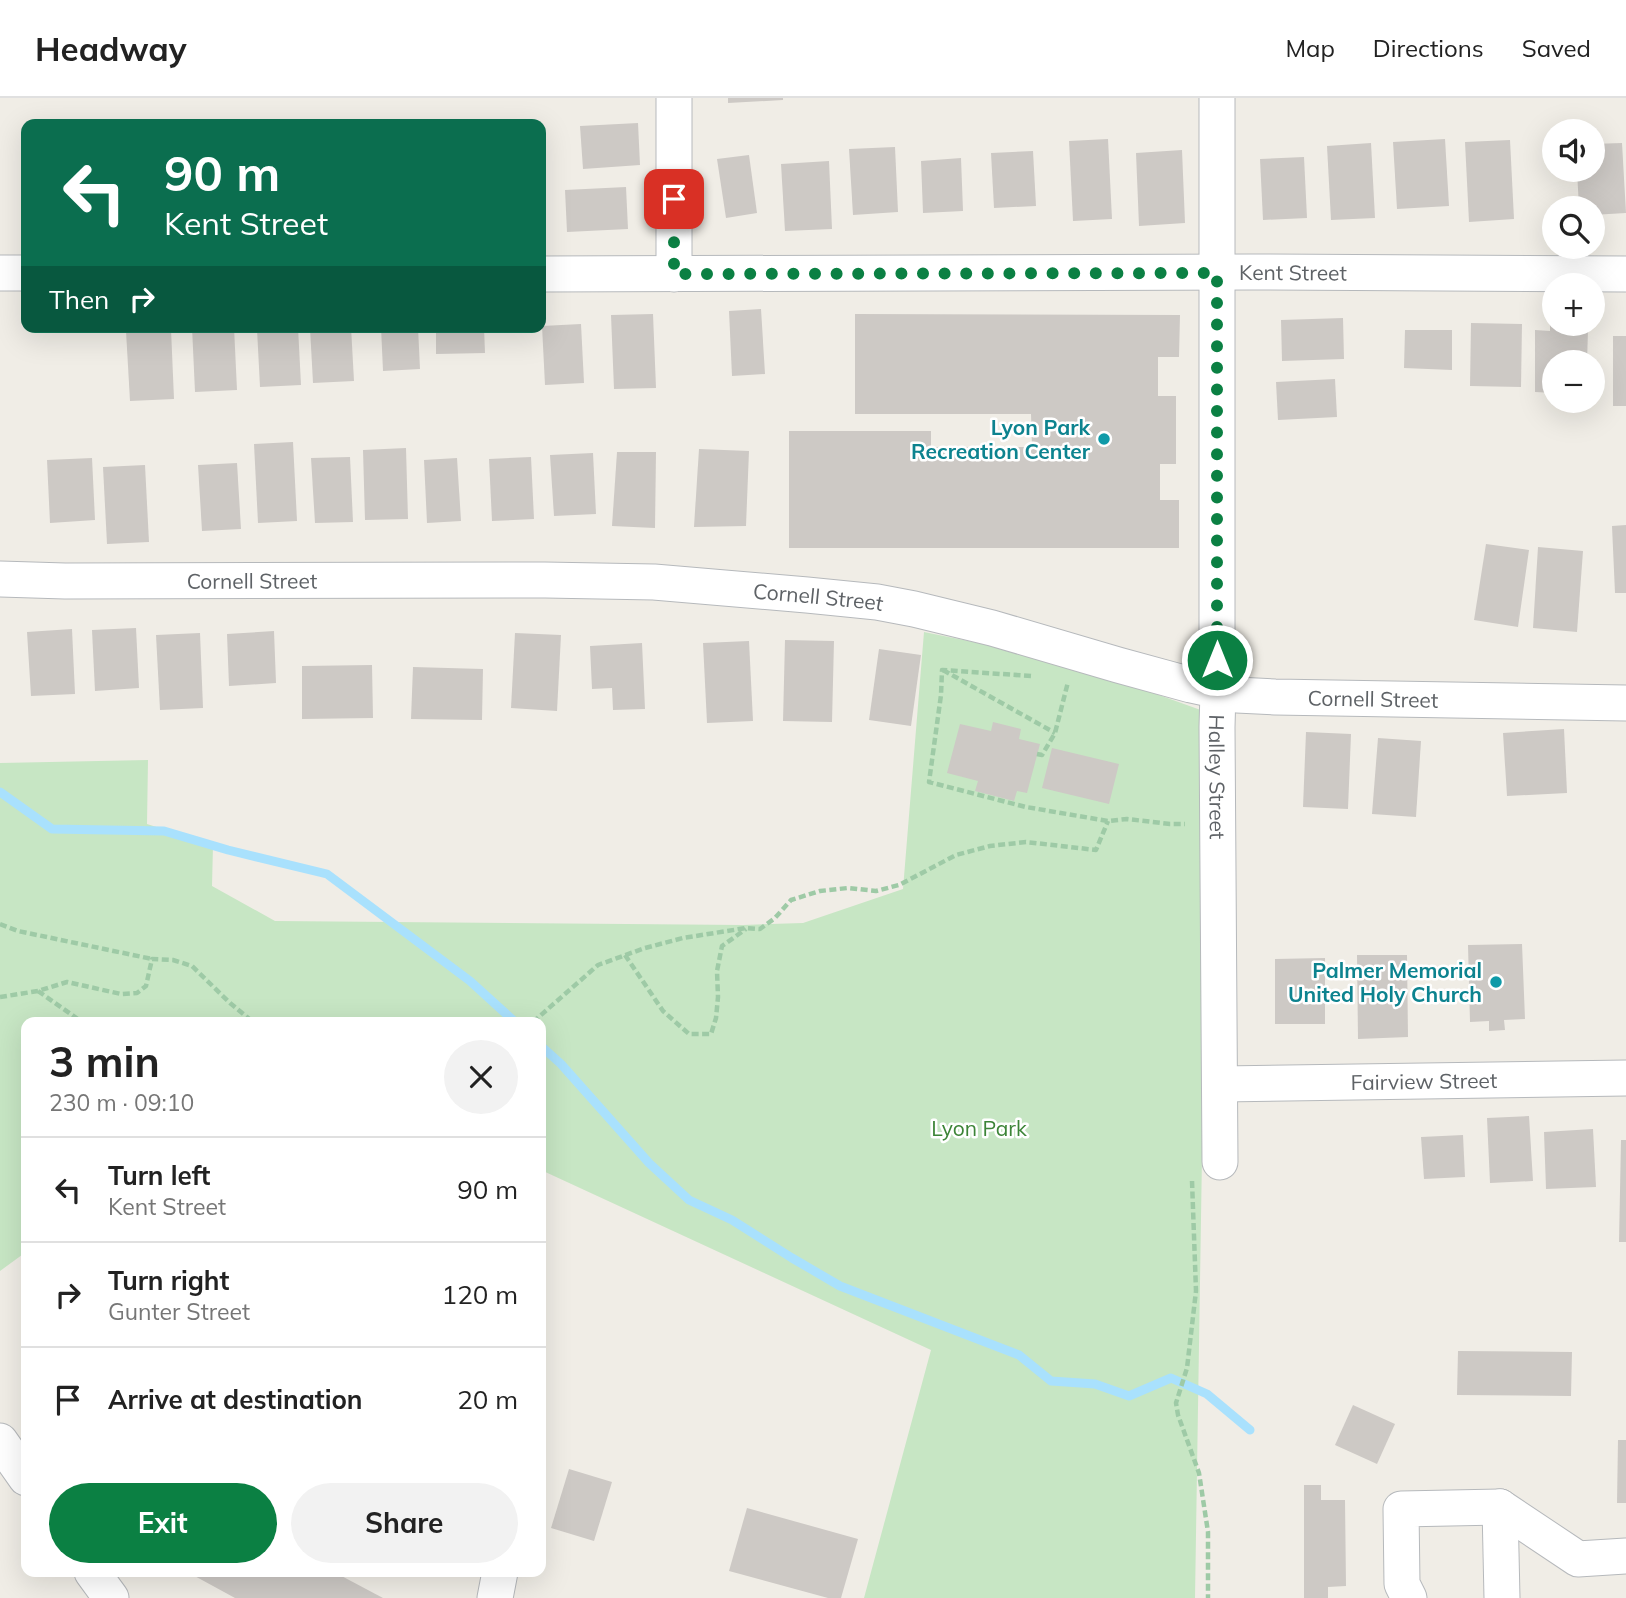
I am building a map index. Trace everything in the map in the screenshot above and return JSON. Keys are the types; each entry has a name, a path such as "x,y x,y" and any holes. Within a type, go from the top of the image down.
{"street":[{"path":"674,98 674,274"},
{"name":"Halley Street","path":"1217,98 1220,1162"},
{"path":"0,273 21,273"},
{"name":"Kent Street","path":"546,274 1626,274"},
{"name":"Cornell Street","path":"0,579 654,582 877,602 914,609 1237,695 1626,704"},
{"name":"Fairview Street","path":"1221,1084 1626,1078"},
{"path":"0,1441 21,1471"},
{"path":"1409,1598 1402,1584 1401,1509 1500,1507 1578,1559 1626,1556"},
{"path":"1500,1507 1502,1598"},
{"path":"96,1577 111,1598"},
{"path":"495,1598 499,1577"}],"path":[{"path":"942,670 1043,676"},
{"path":"942,670 1055,733"},
{"path":"942,670 929,782 1026,807 1108,821 1127,819 1189,824"},
{"path":"1037,754 1042,755 1055,733 1069,678"},
{"path":"538,1017 598,965 645,948 682,938 746,928 760,929 792,900 820,891 848,888 876,891 898,885 956,855 990,846 1026,842 1096,850 1108,821"},
{"path":"0,924 18,931 192,966 247,1017"},
{"path":"625,955 663,1011 689,1034 711,1034 716,1018 717,971 722,946 746,928"},
{"path":"0,997 38,991 67,982 121,994 137,993 146,986 152,959"},
{"path":"38,991 75,1017"},
{"path":"1208,1598 1208,1532 1199,1473 1176,1403 1187,1368 1196,1290 1192,1163 1220,1162"}],"green space":[{"name":"Lyon Park","path":"924,632 993,646 1134,686 1209,713 1195,1598 864,1598 931,1350 546,1172 546,1017 21,1017 21,1256 0,1271 0,763 148,760 147,824 213,845 212,886 275,921 743,925 803,923 903,889"}],"building":[{"path":"728,98 783,98 783,100 728,103"},
{"path":"638,123 640,165 583,169 580,126"},
{"path":"1108,139 1112,219 1073,221 1069,141"},
{"path":"1445,139 1449,206 1397,209 1393,142"},
{"path":"1510,140 1514,219 1469,222 1465,142"},
{"path":"1371,143 1375,218 1331,220 1327,146"},
{"path":"1622,143 1626,213 1605,214 1605,196 1578,196 1578,182 1605,182 1605,144"},
{"path":"895,147 898,212 853,215 849,149"},
{"path":"1182,150 1185,223 1139,226 1136,153"},
{"path":"1033,151 1036,206 994,208 991,153"},
{"path":"749,155 757,213 726,218 717,159"},
{"path":"1304,157 1307,218 1263,220 1260,159"},
{"path":"961,158 963,211 923,213 921,161"},
{"path":"829,161 832,229 785,231 781,164"},
{"path":"626,187 628,229 567,232 565,190"},
{"path":"761,309 765,374 732,376 729,311"},
{"path":"653,314 656,388 614,389 611,315"},
{"name":"Lyon Park Recreation Center","path":"855,314 1180,315 1179,357 1158,357 1158,396 1176,396 1176,464 1160,464 1160,500 1179,500 1179,548 789,548 789,431 931,431 931,447 1032,447 1031,414 855,414"},
{"path":"1343,318 1344,359 1282,361 1281,320"},
{"path":"1471,323 1522,324 1521,387 1470,386"},
{"path":"581,324 584,383 545,385 542,333 546,333 546,326"},
{"path":"1405,330 1452,330 1452,370 1404,368"},
{"path":"1535,330 1542,330 1542,336 1588,336 1587,350 1542,350 1542,392 1535,392"},
{"path":"126,333 171,333 174,399 130,401"},
{"path":"192,333 234,333 237,390 195,392"},
{"path":"257,333 298,333 301,385 260,387"},
{"path":"310,333 351,333 354,381 313,383"},
{"path":"381,333 418,333 420,369 383,371"},
{"path":"436,333 484,333 485,353 436,354"},
{"path":"1613,336 1626,336 1626,406 1613,406"},
{"path":"1335,379 1337,417 1278,420 1276,382"},
{"path":"293,442 297,521 258,523 254,444"},
{"path":"406,448 408,519 365,520 363,450"},
{"path":"699,449 749,451 746,526 694,527"},
{"path":"617,452 656,452 655,528 612,526"},
{"path":"593,453 596,514 554,516 550,455"},
{"path":"350,457 353,522 315,523 311,458"},
{"path":"531,457 534,519 492,521 489,459"},
{"path":"92,458 95,520 50,523 47,460"},
{"path":"457,458 461,521 427,523 424,460"},
{"path":"237,463 241,529 202,531 198,465"},
{"path":"145,465 149,542 107,544 103,467"},
{"path":"1626,525 1626,593 1615,593 1612,526"},
{"path":"1486,544 1529,550 1518,627 1474,620"},
{"path":"1538,547 1583,551 1577,632 1533,628"},
{"path":"136,628 139,688 95,691 92,630"},
{"path":"72,629 75,694 31,696 27,632"},
{"path":"274,631 276,683 229,686 227,634"},
{"path":"200,633 203,708 160,710 156,635"},
{"path":"515,633 561,635 557,711 511,708"},
{"path":"785,640 834,641 832,722 783,721"},
{"path":"749,641 753,721 707,723 703,643"},
{"path":"642,643 645,709 613,710 612,688 592,689 590,646"},
{"path":"879,649 921,655 911,726 869,720"},
{"path":"372,665 373,718 302,719 302,666"},
{"path":"413,667 483,669 482,720 411,719"},
{"path":"993,722 1021,729 1019,739 1040,744 1027,793 1017,791 1014,801 975,791 978,781 947,773 960,724 991,731"},
{"path":"1564,729 1567,793 1507,796 1503,733"},
{"path":"1306,732 1351,734 1348,809 1303,807"},
{"path":"1378,738 1421,741 1416,817 1372,814"},
{"path":"1052,748 1119,764 1109,804 1042,788"},
{"name":"Palmer Memorial United Holy Church","path":"1522,944 1525,1019 1504,1020 1505,1030 1489,1031 1489,1021 1470,1022 1468,945"},
{"path":"1357,955 1407,955 1408,1037 1358,1039"},
{"path":"1325,958 1325,1024 1275,1024 1275,959"},
{"path":"1529,1116 1533,1181 1490,1183 1487,1118"},
{"path":"1593,1129 1596,1187 1546,1189 1544,1132"},
{"path":"1463,1135 1465,1177 1424,1179 1421,1137"},
{"path":"1621,1140 1626,1140 1626,1242 1619,1242"},
{"path":"1458,1351 1572,1352 1571,1396 1457,1395"},
{"path":"1353,1405 1395,1424 1377,1464 1335,1445"},
{"path":"1618,1440 1626,1440 1626,1503 1617,1503"},
{"path":"569,1469 612,1482 594,1541 551,1528"},
{"path":"1304,1485 1321,1485 1321,1500 1345,1500 1346,1586 1328,1587 1328,1598 1304,1598"},
{"path":"747,1508 858,1539 841,1598 828,1598 729,1571"},
{"path":"196,1577 343,1577 383,1598 235,1598"}],"waterway":[{"path":"0,792 52,829 164,831 327,874 470,981 510,1017"},
{"path":"546,1050 649,1163 689,1200 732,1220 840,1286 1019,1355 1051,1381 1095,1384 1129,1396 1171,1378 1207,1394 1250,1430"}],"place":[{"name":"Lyon Park Recreation Center","path":"1104,439"},
{"name":"Palmer Memorial United Holy Church","path":"1496,982"}],"route":[{"path":"674,199 674,274 1217,273 1217,660"}]}
